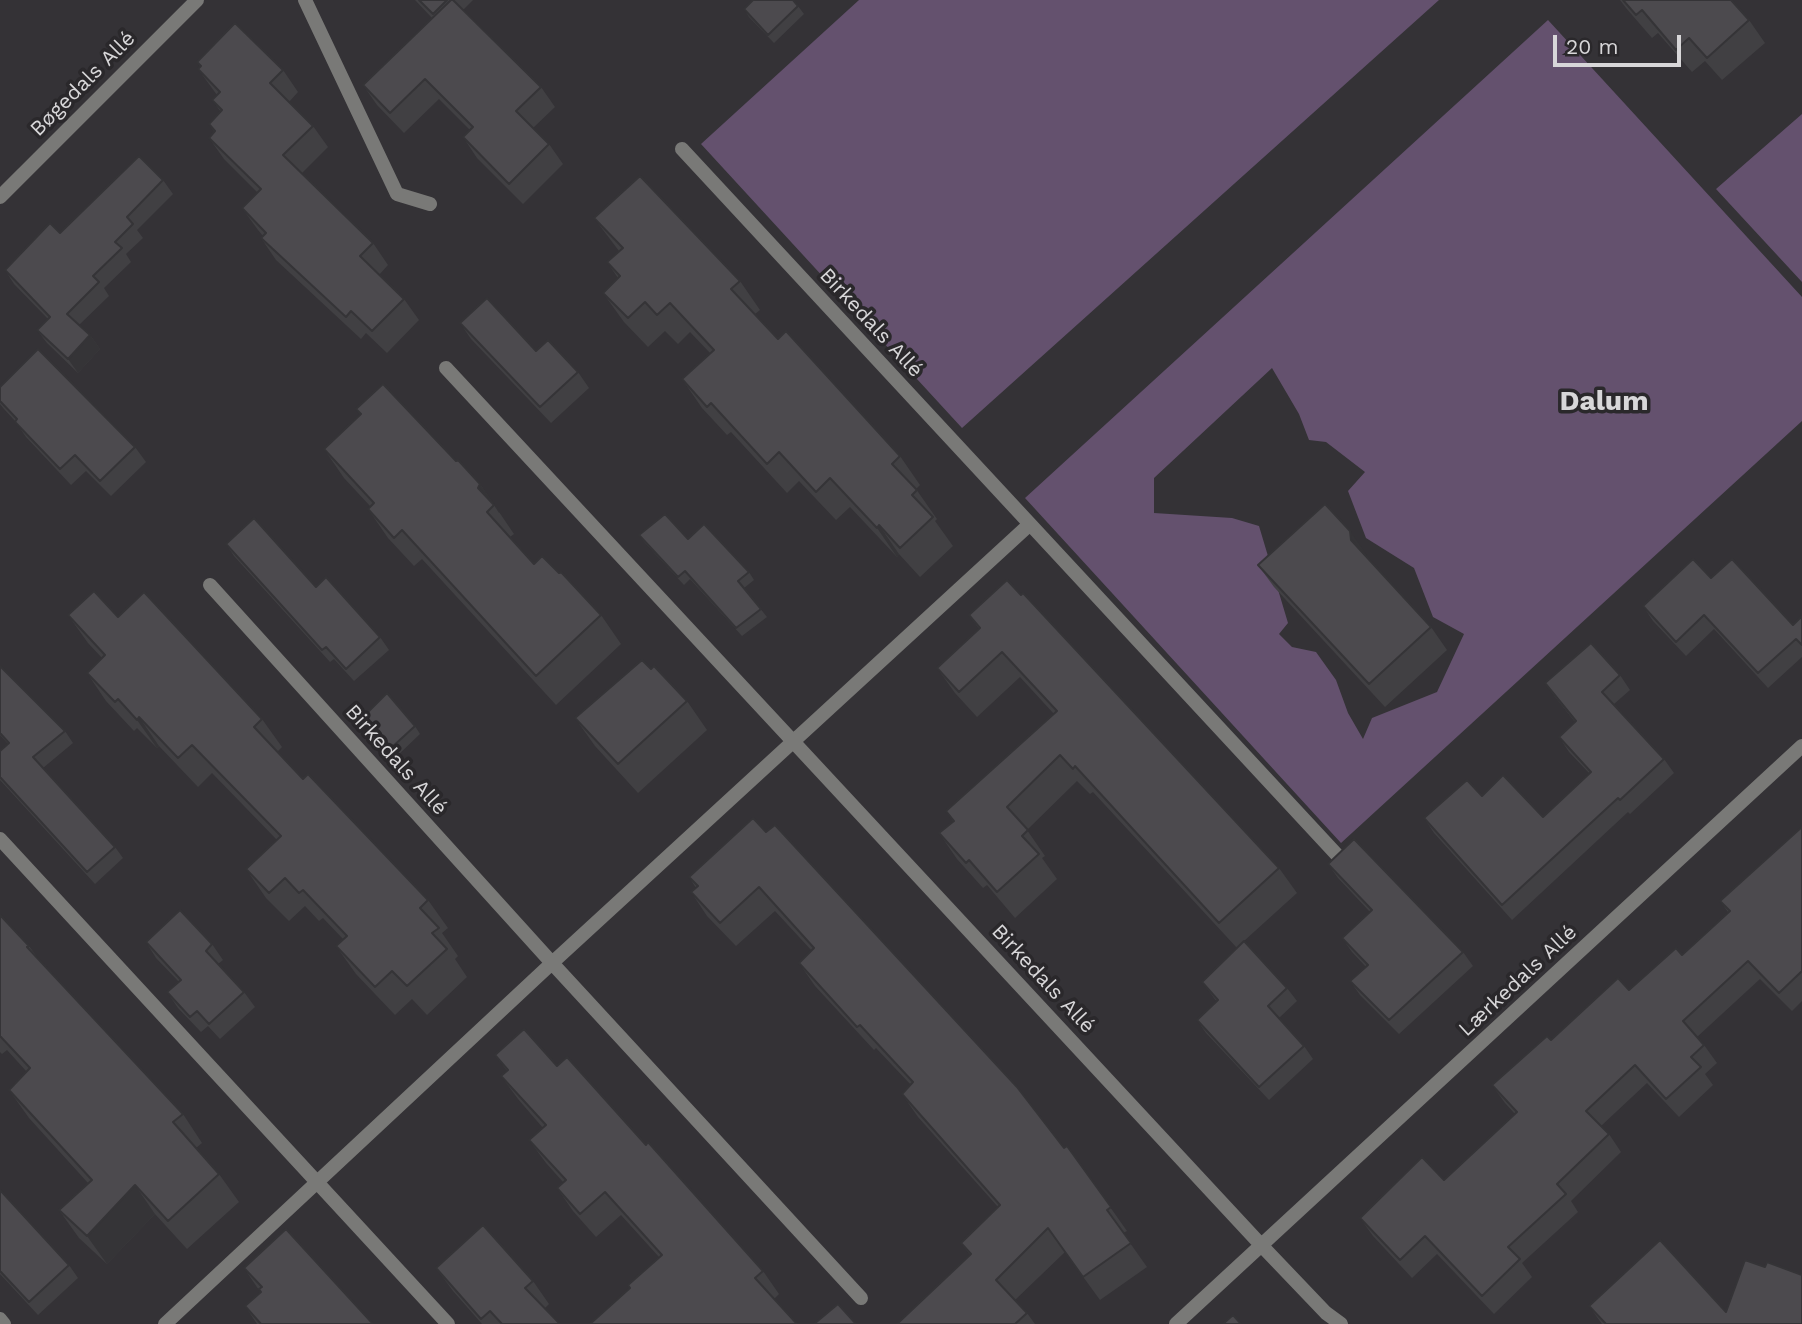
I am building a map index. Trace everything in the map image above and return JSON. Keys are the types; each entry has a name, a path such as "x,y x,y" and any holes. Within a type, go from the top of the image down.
{"street":[{"name":"Bøgedals Allé","path":"0,197 197,0"},
{"path":"305,0 397,194 430,204"},
{"name":"Birkedals Allé","path":"682,149 1338,856"},
{"name":"Birkedals Allé","path":"446,368 1262,1246"},
{"path":"165,1324 552,963 1030,524"},
{"name":"Birkedals Allé","path":"210,585 552,963 861,1298"},
{"name":"Lærkedals Allé","path":"1176,1324 1802,746"},
{"path":"0,839 448,1324"},
{"path":"1262,1246 1326,1313 1341,1324"},
{"path":"0,1319 4,1324"}],"shaded area":[{"path":"859,0 1439,0 962,428 701,144"},
{"path":"1548,20 1802,297 1802,421 1341,843 1025,498","holes":["1272,368 1299,414 1309,440 1326,442 1365,472 1348,491 1366,538 1414,568 1433,617 1464,634 1437,692 1372,718 1363,739 1348,713 1336,680 1316,652 1292,647 1279,634 1288,623 1259,526 1232,518 1154,513 1154,478"]},
{"path":"1802,114 1802,282 1716,189"}],"building":[{"path":"419,0 447,0 433,14"},
{"path":"451,0 541,87 516,111 549,144 509,184 463,137 473,127 425,79 390,113 363,85"},
{"path":"753,0 793,0 798,6 768,35 744,9"},
{"path":"1623,0 1731,0 1749,20 1707,58 1689,38 1676,50 1642,10 1636,15"},
{"path":"235,23 283,70 270,83 313,126 283,155 373,243 360,256 404,299 372,331 351,311 346,317 261,238 266,233 242,208 261,189 209,138 215,131 209,124 222,110 212,100 220,92 198,69 201,66 197,62"},
{"path":"139,156 163,180 127,217 133,224 115,242 122,248 93,276 99,282 67,314 90,335 68,359 37,330 50,317 5,270 50,223 60,233"},
{"path":"640,176 740,281 731,289 778,339 786,331 900,456 892,464 917,490 912,495 933,517 900,548 879,525 877,528 830,478 816,492 779,452 767,464 711,403 707,407 682,379 714,350 670,303 657,315 645,302 628,318 603,293 620,276 607,262 623,248 594,218"},
{"path":"487,298 536,351 548,340 578,372 540,407 460,323"},
{"path":"38,349 135,447 100,481 75,455 60,469 15,422 17,419 0,401 0,387"},
{"path":"383,384 480,484 478,488 494,505 487,512 534,564 542,556 561,572 601,615 536,676 402,530 394,538 368,509 374,503 324,449 361,414 356,409"},
{"path":"1325,504 1350,531 1351,540 1431,627 1369,684 1258,565"},
{"path":"665,514 688,539 704,524 749,572 738,581 761,609 736,628 685,571 678,577 639,535"},
{"path":"254,518 316,587 326,577 380,637 346,669 326,647 322,650 226,544"},
{"path":"1693,559 1711,578 1732,559 1793,625 1802,616 1802,645 1796,639 1758,673 1704,615 1676,642 1643,606"},
{"path":"1007,580 1021,595 1023,593 1279,868 1219,923 1075,766 1073,769 1060,755 1007,807 1028,830 1022,836 1039,854 997,892 969,860 966,863 939,833 954,821 946,811 1057,711 1002,652 959,692 937,668 980,628 969,615"},
{"path":"94,591 118,617 144,592 262,719 254,727 303,779 308,774 428,900 420,908 439,928 432,933 447,949 407,986 392,971 375,987 336,946 347,936 303,890 299,893 285,878 269,893 246,869 281,836 192,745 178,758 139,717 137,720 118,699 115,702 87,673 105,655 68,615"},
{"path":"1591,643 1620,675 1602,692 1664,759 1502,905 1424,818 1467,780 1482,796 1503,775 1543,817 1591,772 1559,737 1576,721 1545,683"},
{"path":"642,660 651,669 654,666 687,701 618,764 575,718"},
{"path":"0,666 65,731 33,757 115,847 87,872 0,777 0,751 9,743 0,733"},
{"path":"387,693 415,726 390,749 361,719"},
{"path":"753,818 766,832 775,825 1017,1087 1064,1148 1067,1146 1111,1207 1107,1210 1131,1243 1083,1277 1048,1228 996,1280 1027,1313 1015,1324 897,1324 971,1254 961,1243 1000,1205 902,1094 913,1082 860,1025 857,1027 799,963 814,948 759,887 720,923 691,892 698,886 689,877"},
{"path":"1802,827 1802,971 1779,993 1748,961 1683,1021 1704,1045 1691,1057 1701,1067 1666,1099 1635,1065 1586,1111 1609,1134 1557,1184 1566,1194 1508,1247 1520,1259 1482,1296 1425,1236 1400,1260 1360,1218 1422,1157 1444,1180 1517,1112 1492,1085 1547,1036 1551,1040 1618,978 1629,990 1676,948 1682,955 1730,911 1720,901"},
{"path":"1354,839 1463,952 1389,1020 1350,981 1368,965 1342,938 1372,910 1328,864"},
{"path":"180,910 212,944 206,951 244,992 209,1024 197,1011 190,1017 167,992 181,980 146,942"},
{"path":"0,915 183,1114 173,1122 219,1174 168,1221 135,1185 87,1236 59,1210 92,1180 9,1090 30,1068 0,1036"},
{"path":"1244,941 1287,988 1268,1006 1304,1046 1259,1087 1197,1020 1218,1000 1202,982"},
{"path":"524,1029 557,1066 567,1057 646,1145 648,1142 763,1271 755,1278 797,1324 590,1324 662,1255 605,1192 580,1214 557,1188 566,1180 529,1140 546,1125 501,1076 508,1070 495,1055"},
{"path":"0,1190 69,1265 29,1302 0,1271"},
{"path":"483,1225 533,1281 525,1288 560,1324 502,1324 490,1311 481,1319 436,1268"},
{"path":"286,1229 373,1324 261,1324 245,1306 261,1292 259,1289 262,1287 244,1268"},
{"path":"1660,1240 1726,1312 1745,1260 1765,1267 1767,1262 1802,1275 1802,1324 1606,1324 1589,1306"},
{"path":"838,1304 856,1324 814,1324"},
{"path":"1233,1315 1241,1324 1223,1324"}],"district":[{"name":"Dalum","path":"1604,402"}]}
